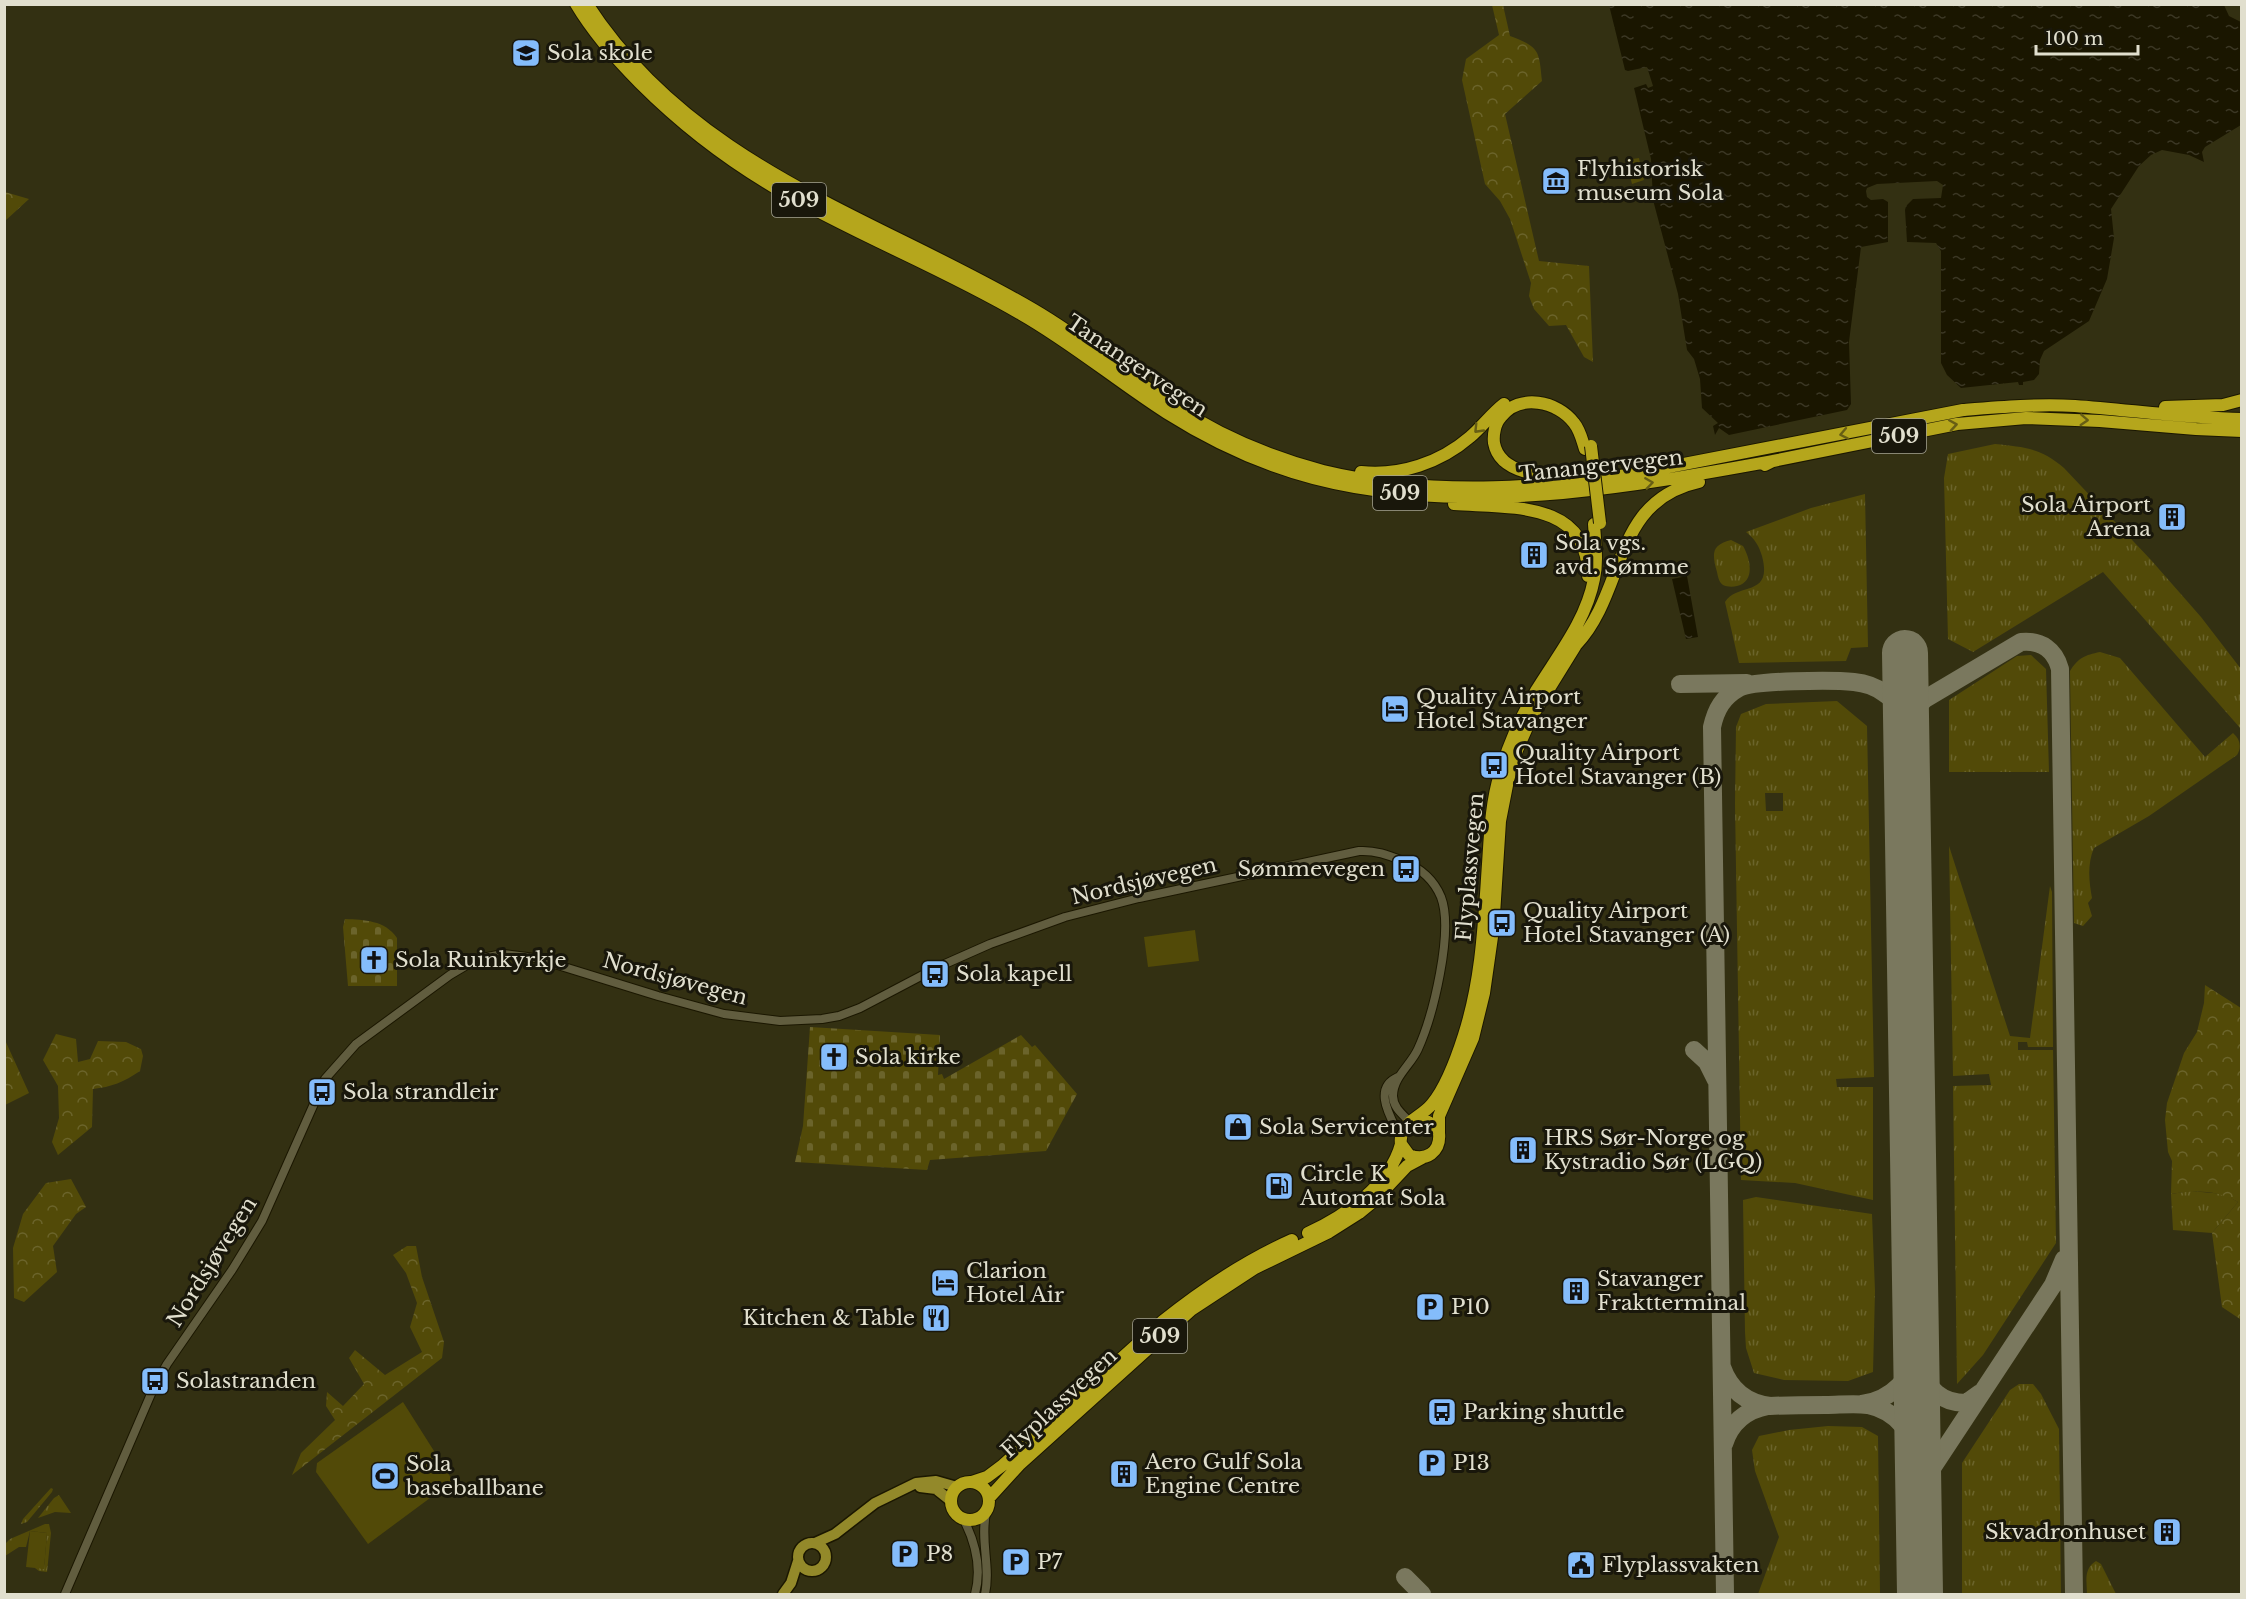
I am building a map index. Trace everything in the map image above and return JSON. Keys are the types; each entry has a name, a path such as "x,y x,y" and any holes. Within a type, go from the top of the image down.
{"highway":[{"name":"Tanangervegen","path":"576,4 610,52 654,97 742,167 810,206 1014,309 1056,334 1168,413 1234,450 1288,470 1353,487 1465,497 1533,496 1651,483 1773,461"},
{"name":"Tanangervegen","path":"587,4 617,45 661,90 748,159 814,198 1019,301 1061,326 1173,406 1238,441 1291,462 1355,478 1398,484 1450,487 1524,486 1601,480 1665,469"},
{"name":"509","path":"1291,462 1368,472 1411,468 1442,456 1458,446 1505,403 1516,397 1532,395 1559,401 1572,410 1587,433 1602,555 1600,578 1592,610 1576,645"},
{"name":"509","path":"2073,406 2107,404 2174,407 2223,405 2241,400"},
{"name":"509","path":"1588,448 1574,423 1556,408 1544,404 1531,402 1517,404 1500,418 1495,429 1496,450 1508,464 1519,470 1535,474 1578,476 1665,469 1964,410 2020,405 2073,406 2241,419"},
{"name":"509","path":"1576,645 1589,631 1602,608 1624,546 1648,509 1669,492 1688,484 1753,470 1773,461 1957,424 2026,418 2090,420 2241,431"},
{"name":"509","path":"1353,487 1395,500 1518,508 1558,519 1578,536 1587,557 1588,579 1578,622"},
{"name":"509","path":"1578,622 1588,601 1595,576 1597,524"},
{"name":"Flyplassvegen","path":"972,1482 987,1477 1003,1466 1163,1321 1199,1293 1251,1260 1320,1227 1354,1205 1392,1166 1402,1131 1431,1106 1440,1091 1456,1057 1471,1012 1482,949 1491,820 1498,777 1508,747 1524,712 1578,622"},
{"name":"Flyplassvegen","path":"989,1498 1020,1464 1191,1310 1247,1273 1329,1232 1359,1213 1376,1199 1407,1166 1429,1156 1438,1146 1439,1116 1473,1038 1484,993 1493,930 1500,821 1508,780 1517,750 1533,716 1576,645"},
{"path":"1412,1121 1424,1119 1430,1122 1439,1133"},
{"path":"1400,1141 1409,1155 1422,1158"},
{"name":"509","path":"957,1487 972,1482"},
{"path":"957,1487 952,1493 952,1509 957,1516 972,1521 986,1513 989,1498 986,1490 972,1482"}],"main road":[{"path":"783,1594 791,1583 798,1561 798,1552 808,1543 815,1543 835,1534 875,1503 907,1487 925,1481 936,1481 957,1487"},
{"path":"907,1487 936,1489 951,1501"},
{"path":"791,1583 823,1566 835,1534"},
{"path":"815,1543 824,1549 826,1555"},
{"path":"798,1561 804,1569 813,1571"}],"street":[{"name":"Nordsjøvegen","path":"65,1594 154,1387 262,1221 325,1079 357,1044 450,975 477,959 502,954 535,958 724,1014 780,1021 822,1019 839,1016 860,1008 946,963 990,944 1065,917 1150,896 1359,851 1377,852 1411,864 1426,874 1440,895 1445,917 1441,964 1430,1014 1418,1048 1398,1077 1393,1094 1394,1104 1412,1121"},
{"name":"Nordsjøvegen","path":"1398,1077 1392,1080 1384,1094 1386,1107 1400,1141"},
{"path":"985,1594 988,1578 982,1529 986,1513"},
{"path":"964,1520 972,1536 978,1562 979,1575 975,1594"}],"green space":[{"path":"1492,5 1503,5 1510,36 1533,47 1540,63 1542,81 1505,114 1539,261 1589,266 1593,362 1584,357 1566,325 1549,326 1534,309 1529,296 1531,283 1510,219 1500,201 1485,184 1462,80 1466,59 1499,35"},
{"path":"1639,158 1644,180 1632,184 1626,160"},
{"path":"4,192 29,199 5,221"},
{"path":"1995,444 2040,452 2056,461 2151,560 2201,617 2241,669 2241,729 2103,572 1973,652 1948,639 1944,478 1948,454"},
{"path":"1865,494 1868,647 1851,648 1846,661 1739,663 1725,602 1738,592 1759,584 1763,578 1764,569 1758,546 1746,532 1811,508"},
{"path":"1731,540 1743,546 1750,569 1743,583 1732,587 1723,585 1720,581 1714,555 1716,548"},
{"path":"2100,652 2120,658 2205,757 2233,733 2239,740 2240,746 2237,755 2149,816 2094,848 2089,879 2092,898 2088,903 2092,916 2083,926 2074,923 2070,671 2082,658"},
{"path":"2031,655 2046,669 2049,772 1949,772 1949,700 2017,656"},
{"path":"1837,701 1867,726 1874,1077 1836,1079 1837,1087 1873,1087 1873,1200 1795,1183 1741,1180 1735,804 1736,727 1741,714 1766,704","holes":["1765,793 1783,793 1783,811 1766,811"]},
{"path":"1949,846 2010,1036 2030,1038 2050,886 2052,892 2053,1047 2028,1047 2027,1042 2018,1042 2018,1050 2053,1050 2056,1243 1983,1355 1957,1384 1953,1086 1991,1085 1989,1074 1953,1076"},
{"path":"345,919 380,924 397,938 397,986 348,986 343,927"},
{"path":"1195,930 1199,961 1148,967 1144,937"},
{"path":"2205,985 2241,1008 2241,1329 2240,1319 2222,1307 2212,1233 2238,1202 2222,1195 2205,1192 2171,1194 2172,1161 2168,1152 2165,1120 2167,1103 2184,1053 2197,1032 2204,1003"},
{"path":"810,1027 940,1035 938,1075 942,1074 944,1079 1021,1035 1032,1047 1035,1045 1077,1094 1046,1151 930,1160 927,1170 795,1162 803,1126"},
{"path":"56,1034 76,1039 78,1062 90,1059 98,1041 126,1042 141,1049 143,1056 140,1071 117,1083 93,1089 92,1127 58,1155 52,1142 59,1118 58,1086 43,1060"},
{"path":"5,1040 29,1093 4,1105"},
{"path":"71,1179 86,1207 76,1214 53,1246 57,1272 24,1302 14,1298 13,1248 23,1214 46,1183"},
{"path":"2190,1191 2224,1194 2238,1202 2212,1233 2173,1230 2171,1194"},
{"path":"1756,1197 1872,1214 1875,1291 1873,1372 1848,1381 1784,1380 1754,1373 1746,1348 1743,1200"},
{"path":"407,1246 416,1246 422,1277 444,1342 442,1358 292,1475 301,1453 335,1420 326,1406 327,1392 343,1406 364,1384 349,1358 355,1350 385,1375 422,1352 410,1327 417,1303 406,1273 393,1255"},
{"path":"2019,1384 2033,1384 2041,1394 2059,1429 2061,1594 1962,1594 1962,1463 2010,1390"},
{"name":"Sola baseballbane","path":"403,1402 453,1481 368,1544 316,1472 317,1463"},
{"path":"1828,1426 1862,1427 1878,1436 1880,1594 1758,1594 1779,1537 1755,1471 1752,1450 1759,1436"},
{"path":"51,1488 52,1492 27,1522 21,1524 23,1519"},
{"path":"59,1495 71,1513 55,1512 38,1518 54,1498"},
{"path":"45,1524 49,1524 51,1533 47,1572 35,1568 44,1568 47,1533 30,1531 26,1547 19,1547 5,1556 5,1544 10,1539"},
{"path":"30,1531 47,1533 44,1569 26,1567"},
{"path":"2096,1561 2101,1564 2116,1594 2087,1594 2087,1572"}],"water":[{"path":"1609,5 2224,5 2229,16 2241,22 2241,125 2205,147 2202,152 2204,162 2189,155 2162,150 2151,155 2139,166 2111,209 2114,238 2107,279 2089,321 2044,351 2040,360 2039,374 2034,380 2023,382 2023,385 2019,385 2018,382 1961,388 1947,375 1941,363 1941,251 1936,243 1907,242 1905,210 1913,199 1941,198 1943,185 1937,181 1877,184 1867,188 1867,197 1871,200 1883,199 1888,202 1888,242 1861,247 1849,342 1851,404 1847,410 1729,435 1719,428 1715,435 1713,426 1718,423 1702,408 1700,379 1694,359 1687,350 1678,294 1653,200 1651,159 1634,88 1646,84 1648,88 1653,86 1647,67 1625,70"},
{"path":"1687,576 1698,637 1686,639 1672,579"}],"taxiway":[{"path":"1906,727 1913,711 1925,699 2021,642 2041,645 2051,652 2058,662 2060,669 2074,1594"},
{"path":"1725,1594 1712,727 1721,704 1739,688 1760,683 1813,681 1854,682 1877,689 1889,696 1896,704 1906,727"},
{"path":"1680,684 1747,683"},
{"path":"1694,1050 1707,1062 1716,1080"},
{"path":"1919,1488 2053,1285 2064,1259"},
{"path":"1862,1404 1882,1398 1899,1386 1911,1369 1916,1348"},
{"path":"1722,1367 1734,1389 1746,1398 1761,1404 1770,1406 1863,1404 1878,1408 1896,1419 1909,1434 1918,1464"},
{"path":"1917,1368 1931,1388 1949,1400 1966,1403 1980,1393"},
{"path":"1724,1444 1731,1429 1740,1418 1768,1406"},
{"path":"1405,1577 1422,1594"}],"runway":[{"path":"1905,653 1920,1594"}],"place":[{"name":"Sola skole","path":"526,53"},
{"name":"Flyhistorisk museum Sola","path":"1556,181"},
{"name":"Sola Airport Arena","path":"2172,517"},
{"name":"Sola vgs. avd. Sømme","path":"1534,555"},
{"name":"Quality Airport Hotel Stavanger","path":"1395,709"},
{"name":"Quality Airport Hotel Stavanger (B)","path":"1494,765"},
{"name":"Sømmevegen","path":"1406,869"},
{"name":"Quality Airport Hotel Stavanger (A)","path":"1502,923"},
{"name":"Sola Ruinkyrkje","path":"374,960"},
{"name":"Sola kapell","path":"935,974"},
{"name":"Sola kirke","path":"834,1057"},
{"name":"Sola strandleir","path":"322,1092"},
{"name":"Sola Servicenter","path":"1238,1127"},
{"name":"HRS Sør-Norge og Kystradio Sør (LGQ)","path":"1523,1150"},
{"name":"Circle K Automat Sola","path":"1279,1186"},
{"name":"Clarion Hotel Air","path":"945,1283"},
{"name":"Stavanger Fraktterminal","path":"1576,1291"},
{"name":"P10","path":"1430,1307"},
{"name":"Kitchen & Table","path":"936,1318"},
{"name":"Solastranden","path":"155,1381"},
{"name":"Parking shuttle","path":"1442,1412"},
{"name":"P13","path":"1432,1463"},
{"name":"Aero Gulf Sola Engine Centre","path":"1124,1474"},
{"name":"Sola baseballbane","path":"385,1476"},
{"name":"Skvadronhuset","path":"2167,1532"},
{"name":"P8","path":"905,1554"},
{"name":"P7","path":"1016,1562"},
{"name":"Flyplassvakten","path":"1581,1565"}]}
